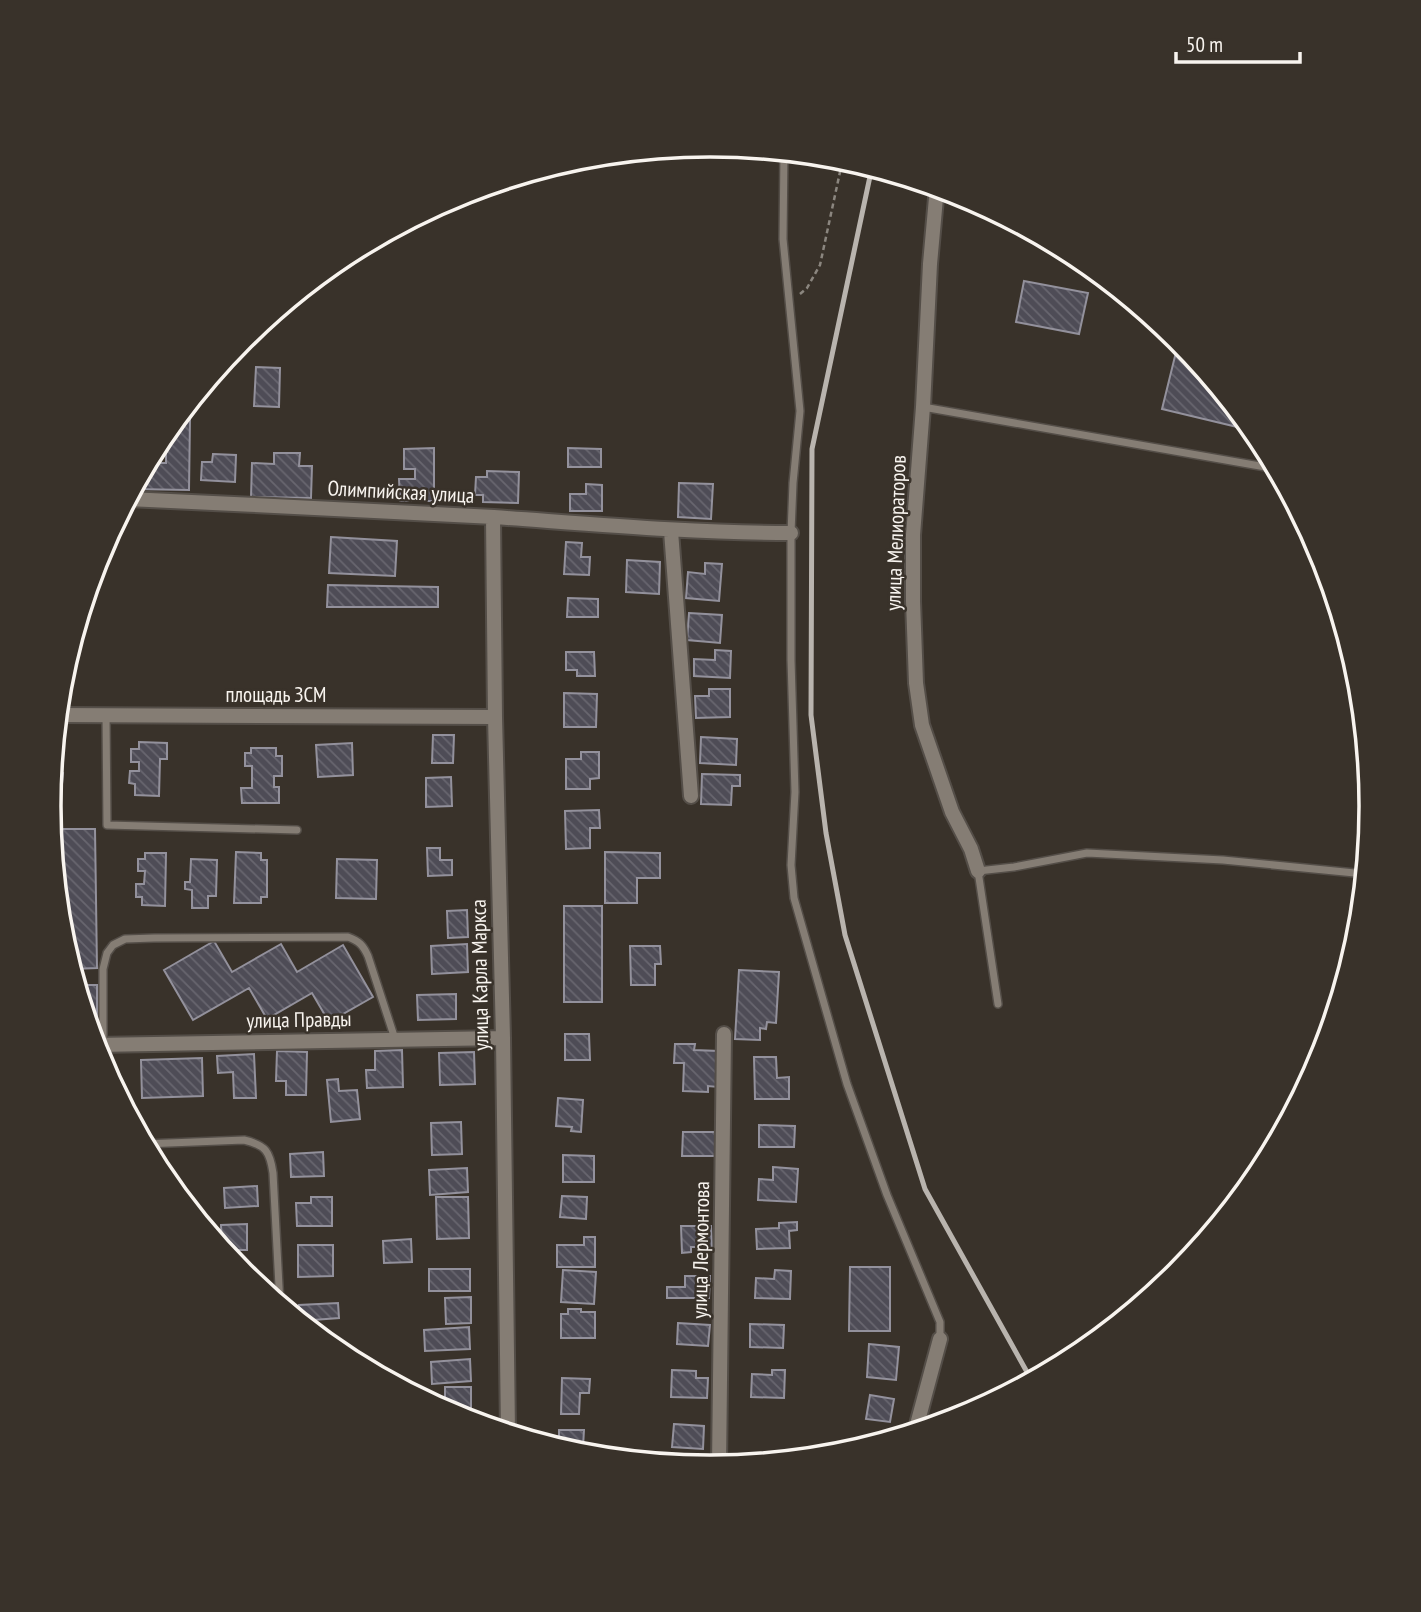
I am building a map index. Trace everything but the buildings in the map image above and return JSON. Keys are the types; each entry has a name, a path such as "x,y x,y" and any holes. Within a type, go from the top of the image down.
{"street":[{"name":"улица Мелиораторов","path":"936,197 913,535 916,683 922,725 952,812 971,849 978,870"},
{"name":"Олимпийская улица","path":"138,500 493,517 671,531 791,533"},
{"name":"улица Карла Маркса","path":"493,517 508,1423"},
{"path":"671,531 691,796"},
{"name":"площадь ЗСМ","path":"68,715 495,717"},
{"name":"улица Лермонтова","path":"719,1455 724,1034"},
{"name":"улица Правды","path":"107,1045 503,1038"},
{"path":"918,1421 940,1339"}],"lane":[{"path":"784,161 783,239 800,411 791,533 795,792 791,866 794,898 847,1084 887,1195 940,1322 940,1339"},
{"path":"923,407 1264,467"},
{"path":"106,715 107,825 297,830"},
{"path":"998,1004 978,870 1014,867 1087,853 1223,860 1356,873"},
{"path":"100,1025 103,969 107,953 113,945 125,939 348,937 363,946 368,956 395,1039"},
{"path":"156,1144 244,1140 257,1143 270,1156 279,1292"}],"path":[{"path":"790,303 807,288 820,265 840,170"}],"railway":[{"path":"870,177 812,449 811,715 826,833 845,935 925,1189 1027,1372"}]}
